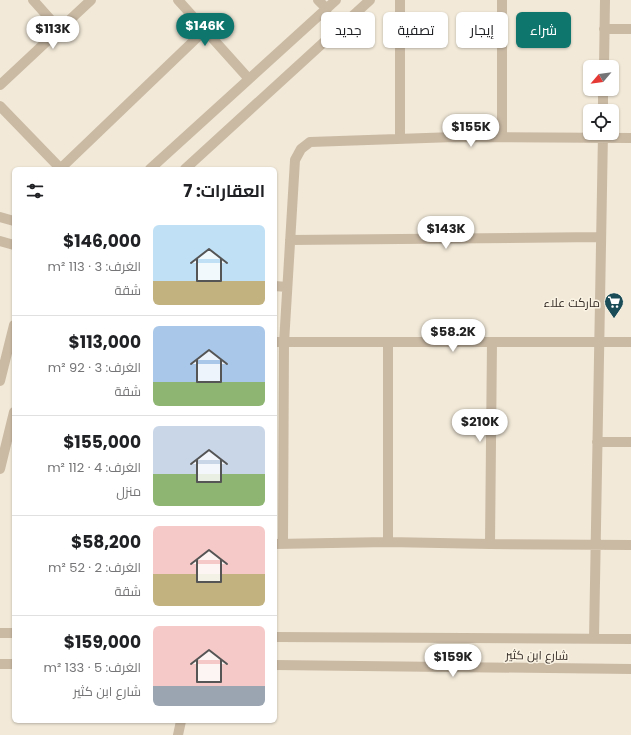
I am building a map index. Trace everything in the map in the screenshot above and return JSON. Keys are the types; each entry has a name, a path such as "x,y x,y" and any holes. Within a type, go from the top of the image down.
{"street":[{"path":"33,0 59,29"},
{"path":"0,85 91,0"},
{"path":"178,0 249,79"},
{"path":"318,0 327,9"},
{"path":"152,167 336,0"},
{"path":"187,167 370,0"},
{"path":"400,0 400,138"},
{"path":"502,0 502,137"},
{"path":"604,60 605,0"},
{"path":"604,30 631,29"},
{"path":"62,167 205,30"},
{"path":"0,106 58,167"},
{"path":"583,136 400,138 310,142 301,149 295,160 287,287 280,343 279,543 388,542 631,545"},
{"path":"619,137 631,138"},
{"path":"594,640 603,140"},
{"path":"0,218 12,219"},
{"path":"290,240 601,237"},
{"path":"0,241 12,244"},
{"path":"277,286 287,287"},
{"path":"0,381 12,333"},
{"path":"490,544 492,342"},
{"path":"280,343 631,342"},
{"path":"388,343 388,542"},
{"path":"0,470 12,420"},
{"path":"597,442 631,442"},
{"path":"0,633 12,633"},
{"name":"شارع ابن كثير","path":"277,637 594,640 631,639"},
{"path":"0,664 12,664"},
{"name":"شارع ابن كثير","path":"277,665 631,670"},
{"path":"178,735 181,723"}],"place":[{"name":"ماركت علاء","path":"614,319"}]}
